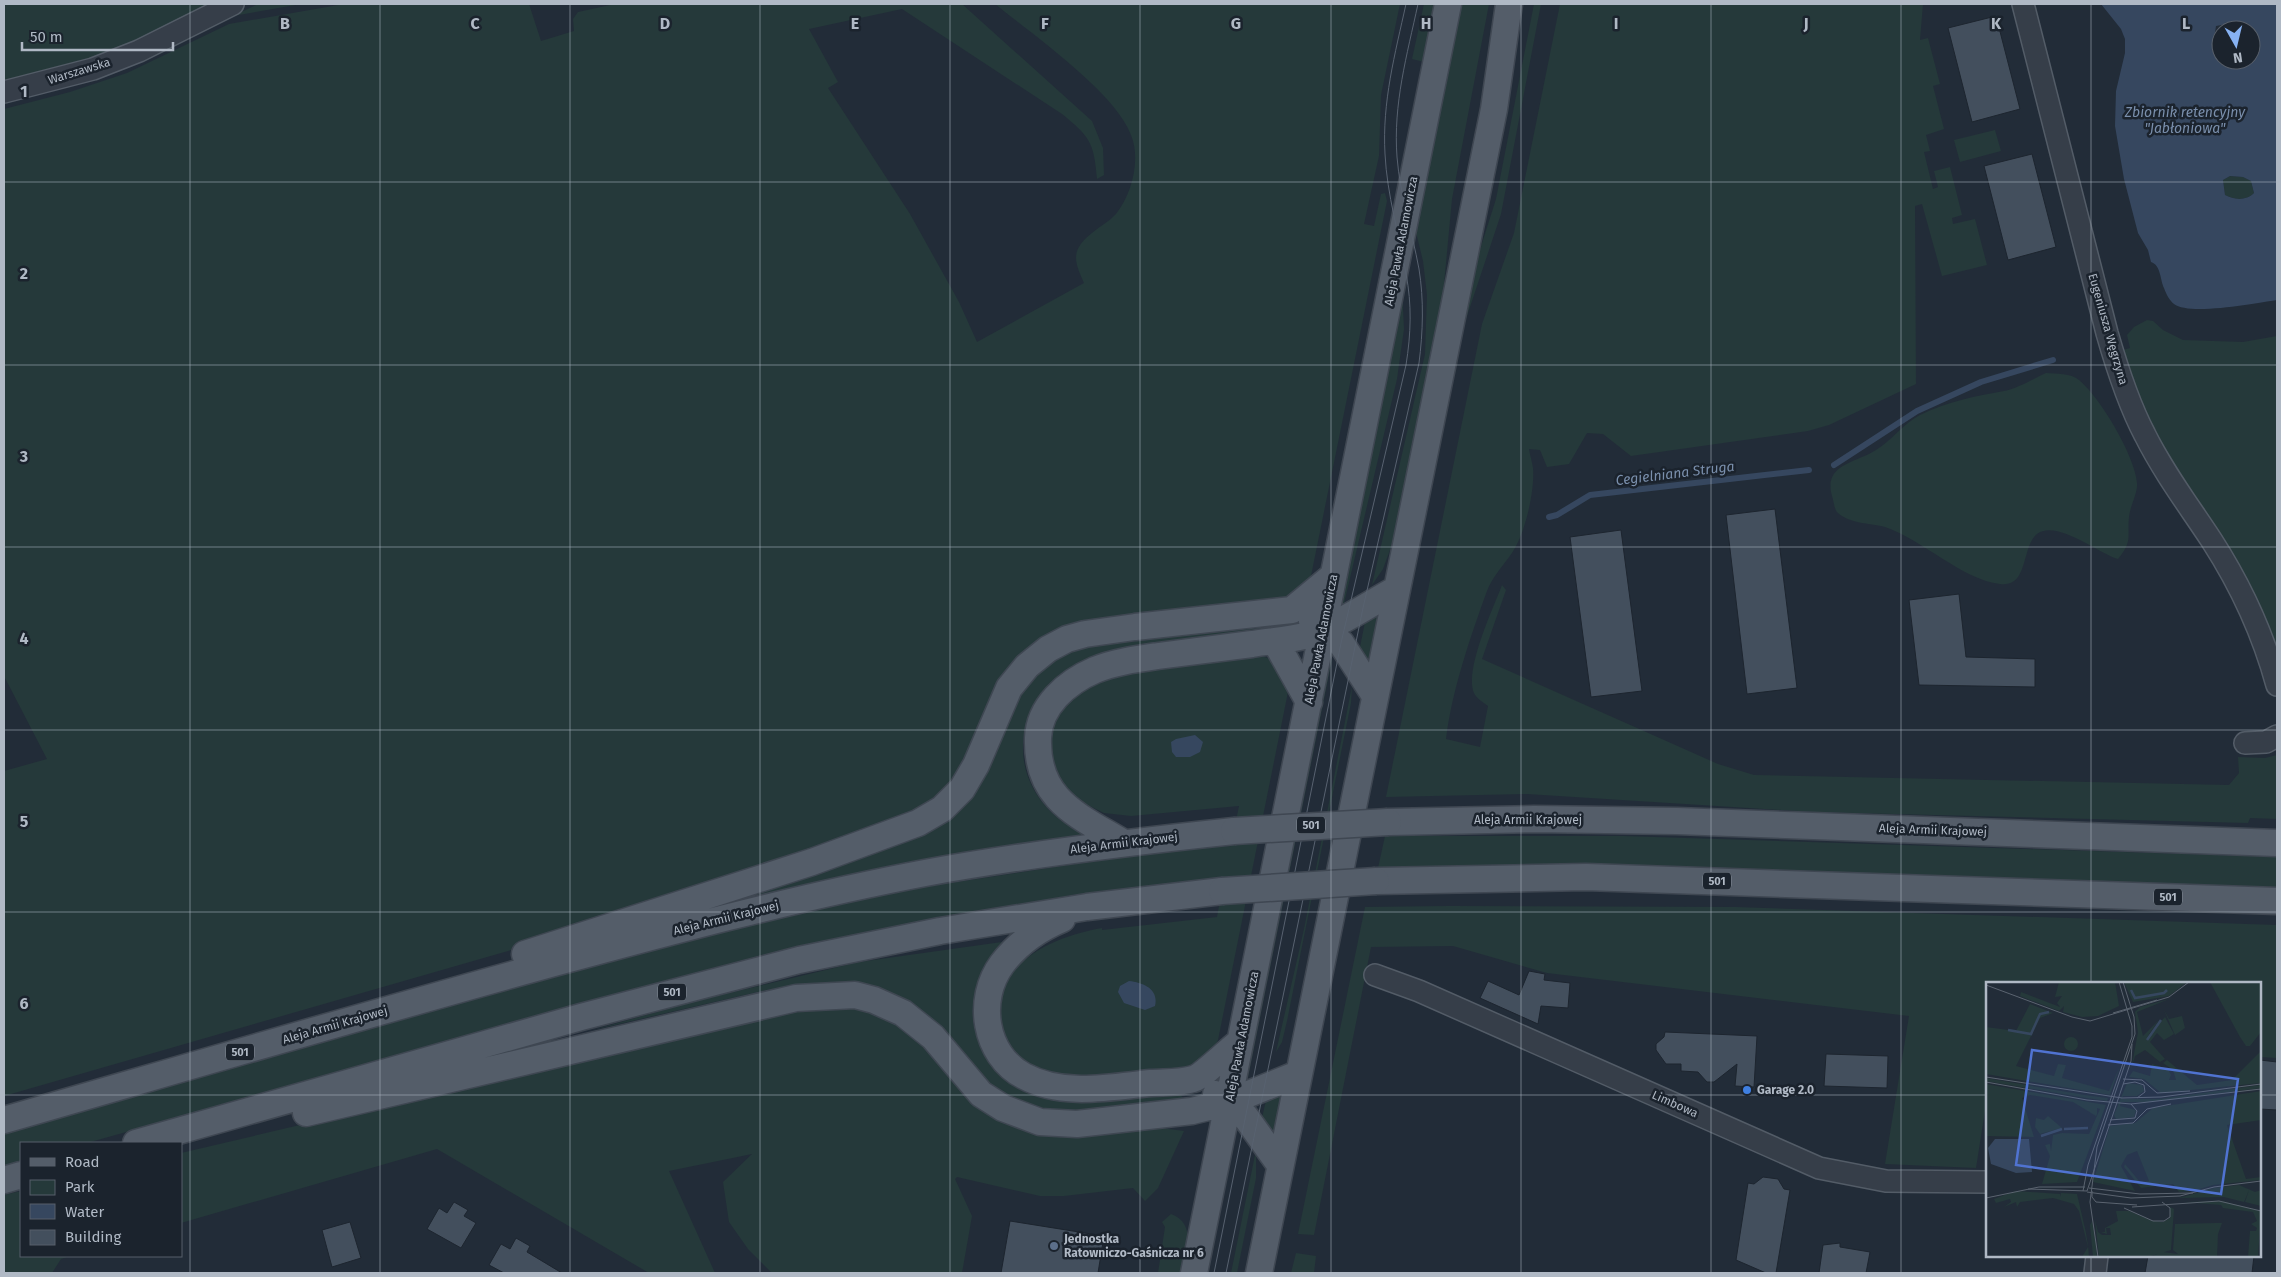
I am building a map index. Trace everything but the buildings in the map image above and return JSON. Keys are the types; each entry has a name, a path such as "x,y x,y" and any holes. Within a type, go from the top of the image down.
{"main road":[{"name":"Aleja Pawła Adamowicza","path":"1194,1273 1448,4"},
{"path":"1259,1273 1395,590 1494,109 1510,4"},
{"path":"476,984 502,961 812,862 918,823 942,809 962,789 976,765 1009,688 1027,666 1048,649 1067,639 1085,634 1126,628 1292,610 1333,576"},
{"path":"1122,842 1072,812 1048,788 1041,773 1037,757 1038,731 1047,707 1059,693 1072,682 1096,669 1138,659 1309,635 1395,590"},
{"path":"1292,610 1324,628 1341,643 1375,696"},
{"path":"1275,641 1309,702"},
{"name":"Aleja Armii Krajowej","path":"4,1120 476,984 716,920 860,886 992,862 1122,842 1234,831 1388,822 1524,819 1677,821 2277,843"},
{"name":"501","path":"140,1142 581,1017 799,960 940,931 1087,907 1222,891 1376,882 1586,877 2277,901"},
{"path":"1087,907 1036,930 1002,964 990,991 987,1006 988,1026 994,1045 1006,1063 1024,1076 1058,1088 1092,1089 1194,1079 1240,1042"},
{"path":"264,1108 298,1115 796,998 840,995 855,995 874,1000 904,1013 933,1037 981,1094 1004,1108 1040,1122 1077,1124 1192,1111 1229,1102 1298,1074"},
{"path":"1194,1079 1229,1102 1255,1128 1280,1165"},
{"path":"1192,1111 1219,1150"},
{"path":"4,1180 20,1175"}],"street":[{"name":"Warszawska","path":"4,92 94,69 139,51 233,4"},
{"name":"Eugeniusza Węgrzyna","path":"2023,4 2107,333 2123,385 2158,458 2238,585 2262,638 2277,685"},
{"path":"2245,743 2266,742 2277,736"},
{"name":"Limbowa","path":"1375,975 1428,994 1819,1168 1886,1180 1986,1182"},
{"path":"2095,1273 2098,1257"}],"green space":[{"path":"4,4 211,4 119,47 71,64 4,82"},
{"path":"258,4 301,4 233,16"},
{"path":"344,4 529,4 541,41 574,31 573,19 578,12 615,4 962,4 1092,121 1103,148 1104,175 1097,179 1094,156 1089,141 1062,114 902,9 809,29 838,82 828,88 910,214 959,302 977,342 1084,283 1077,264 1077,251 1085,239 1111,219 1122,206 1130,187 1135,165 1134,144 1131,135 1122,118 1108,101 1071,65 995,4 1400,4 1381,95 1379,156 1364,224 1374,226 1381,194 1385,193 1387,201 1311,576 1290,597 1078,624 970,754 945,790 916,813 508,951 4,1096 4,771 47,759 4,676 4,109 70,92 127,73 229,24"},
{"path":"1424,4 1436,4 1424,62 1412,59"},
{"path":"1459,4 1489,4 1452,199 1443,295 1394,539 1383,569 1372,585 1425,354 1427,295 1423,261 1415,228"},
{"path":"1534,4 1541,4 1501,214 1463,328 1470,281 1496,199"},
{"path":"1560,4 1923,4 1920,40 1928,38 1940,84 1933,86 1944,129 1926,135 1930,151 1924,152 1933,189 1938,187 1934,171 1950,167 1962,215 1952,218 1953,224 1975,219 1987,265 1942,276 1922,204 1915,206 1916,384 1829,425 1808,431 1631,456 1603,434 1587,433 1569,464 1547,467 1540,450 1529,449 1533,477 1531,500 1525,524 1517,545 1487,591 1457,683 1446,739 1480,747 1488,706 1474,693 1472,683 1473,670 1481,639 1502,585 1506,590 1482,659 1718,764 1754,775 2229,785 2239,773 2238,757 2265,758 2277,755 2277,819 2250,818 2248,823 1813,812 1527,794 1386,797 1482,324 1514,233"},
{"path":"1995,130 2001,151 1960,162 1954,140"},
{"path":"2230,176 2243,177 2251,181 2254,193 2251,196 2240,199 2225,195 2223,180"},
{"path":"1402,288 1404,329 1397,379 1342,612 1339,615"},
{"path":"2147,320 2153,321 2163,330 2183,340 2243,342 2277,336 2277,657 2172,469 2138,401 2120,351 2130,348 2127,335 2134,327"},
{"path":"2046,373 2072,376 2087,388 2106,413 2130,458 2135,472 2137,487 2130,513 2128,543 2118,559 2066,534 2045,531 2037,534 2032,540 2016,580 2009,584 2000,584 1986,581 1957,568 1899,533 1885,527 1848,519 1837,512 1830,485 1832,477 1843,466 1876,450 1914,418 1951,403 2009,390"},
{"path":"1382,598 1368,673 1359,652 1367,612"},
{"path":"1296,622 1306,624 1095,657 1070,669 1050,685 1035,705 1026,728 1023,751 1027,775 1039,798 1059,819 1090,835 943,857 740,899 744,895 906,842 944,822 1027,682 1059,656 1085,645"},
{"path":"1262,656 1273,660 1288,691 1218,1040 1208,1056 1193,1066 1156,1073 1093,1078 1061,1076 1038,1070 1026,1063 1015,1053 1004,1036 1000,1015 1001,996 1008,979 1019,965 1033,954 1067,937 1102,928 1102,930 1217,917 1224,878 1072,895 824,941 630,990 91,1142 20,1142 20,1161 4,1166 4,1132 586,966 817,908 924,887 1185,849 1231,846 1239,806 1131,816 1104,813 1075,799 1055,776 1048,747 1055,718 1077,691 1124,671"},
{"path":"1332,660 1248,1078 1244,1080 1328,663"},
{"path":"1352,686 1351,703 1287,1021 1282,1042 1276,1052 1304,929"},
{"path":"1385,836 1624,836 2277,857 2277,889 1630,865 1378,868"},
{"path":"1365,907 1736,907 2277,925 2277,1058 2261,1057 2261,982 1986,982 1986,1104 1976,1168 1885,1164 1909,1016 1547,973 1453,946 1371,947 1314,1235 1298,1234"},
{"path":"1009,941 981,983 975,997 973,1012 974,1028 979,1044 998,1072 1010,1084 1024,1092 1039,1096 1177,1091 1184,1099 1074,1112 1046,1111 1016,1102 837,983 810,984 766,990 593,1030 692,1002 859,962"},
{"path":"853,1007 885,1016 916,1037 975,1103 1184,1131 1158,1188 1145,1201 1133,1188 1064,1196 1040,1196 957,1177 955,1179 972,1216 962,1273 771,1272 748,1249 729,1222 723,1182 752,1154 669,1171 715,1273 649,1273 437,1149 182,1223 182,1153 786,1011"},
{"path":"1284,1084 1274,1142 1261,1122 1267,1096"},
{"path":"1256,1150 1256,1178 1237,1273 1231,1273"},
{"path":"20,1191 20,1257 67,1257 61,1259 52,1273 4,1273 4,1195"},
{"path":"1171,1214 1179,1218 1187,1231 1188,1239 1183,1273 1158,1273 1165,1227 1162,1222"},
{"path":"1296,1253 1316,1256 1314,1273 1291,1273"}],"water":[{"name":"Zbiornik retencyjny \"Jabłoniowa\"","path":"2101,4 2277,4 2277,300 2224,308 2194,309 2174,304 2168,297 2157,266 2151,262 2148,250 2138,233 2124,179 2115,126 2116,91 2125,53 2125,39 2121,29","holes":["2230,176 2243,177 2251,181 2254,193 2251,196 2240,199 2225,195 2223,180"]},
{"path":"1195,735 1203,742 1200,752 1190,757 1176,757 1172,752 1171,742"},
{"path":"1129,981 1140,983 1149,988 1155,995 1155,1006 1145,1010 1124,1003 1118,992 1120,986"}],"waterway":[{"name":"Cegielniana Struga","path":"1834,465 1917,411 1981,382 2053,360"},
{"name":"Cegielniana Struga","path":"1549,517 1557,515 1590,495 1809,470"}],"tram line":[{"path":"1214,1273 1341,643 1406,365 1410,330 1409,297 1388,184 1385,154 1387,97 1406,4"},
{"path":"1226,1273 1363,608 1419,363 1422,316 1421,281 1401,185 1396,137 1405,61 1418,4"}],"place":[{"name":"Garage 2.0","path":"1747,1090"},
{"name":"Jednostka Ratowniczo-Gaśnicza nr 6","path":"1054,1246"}]}
